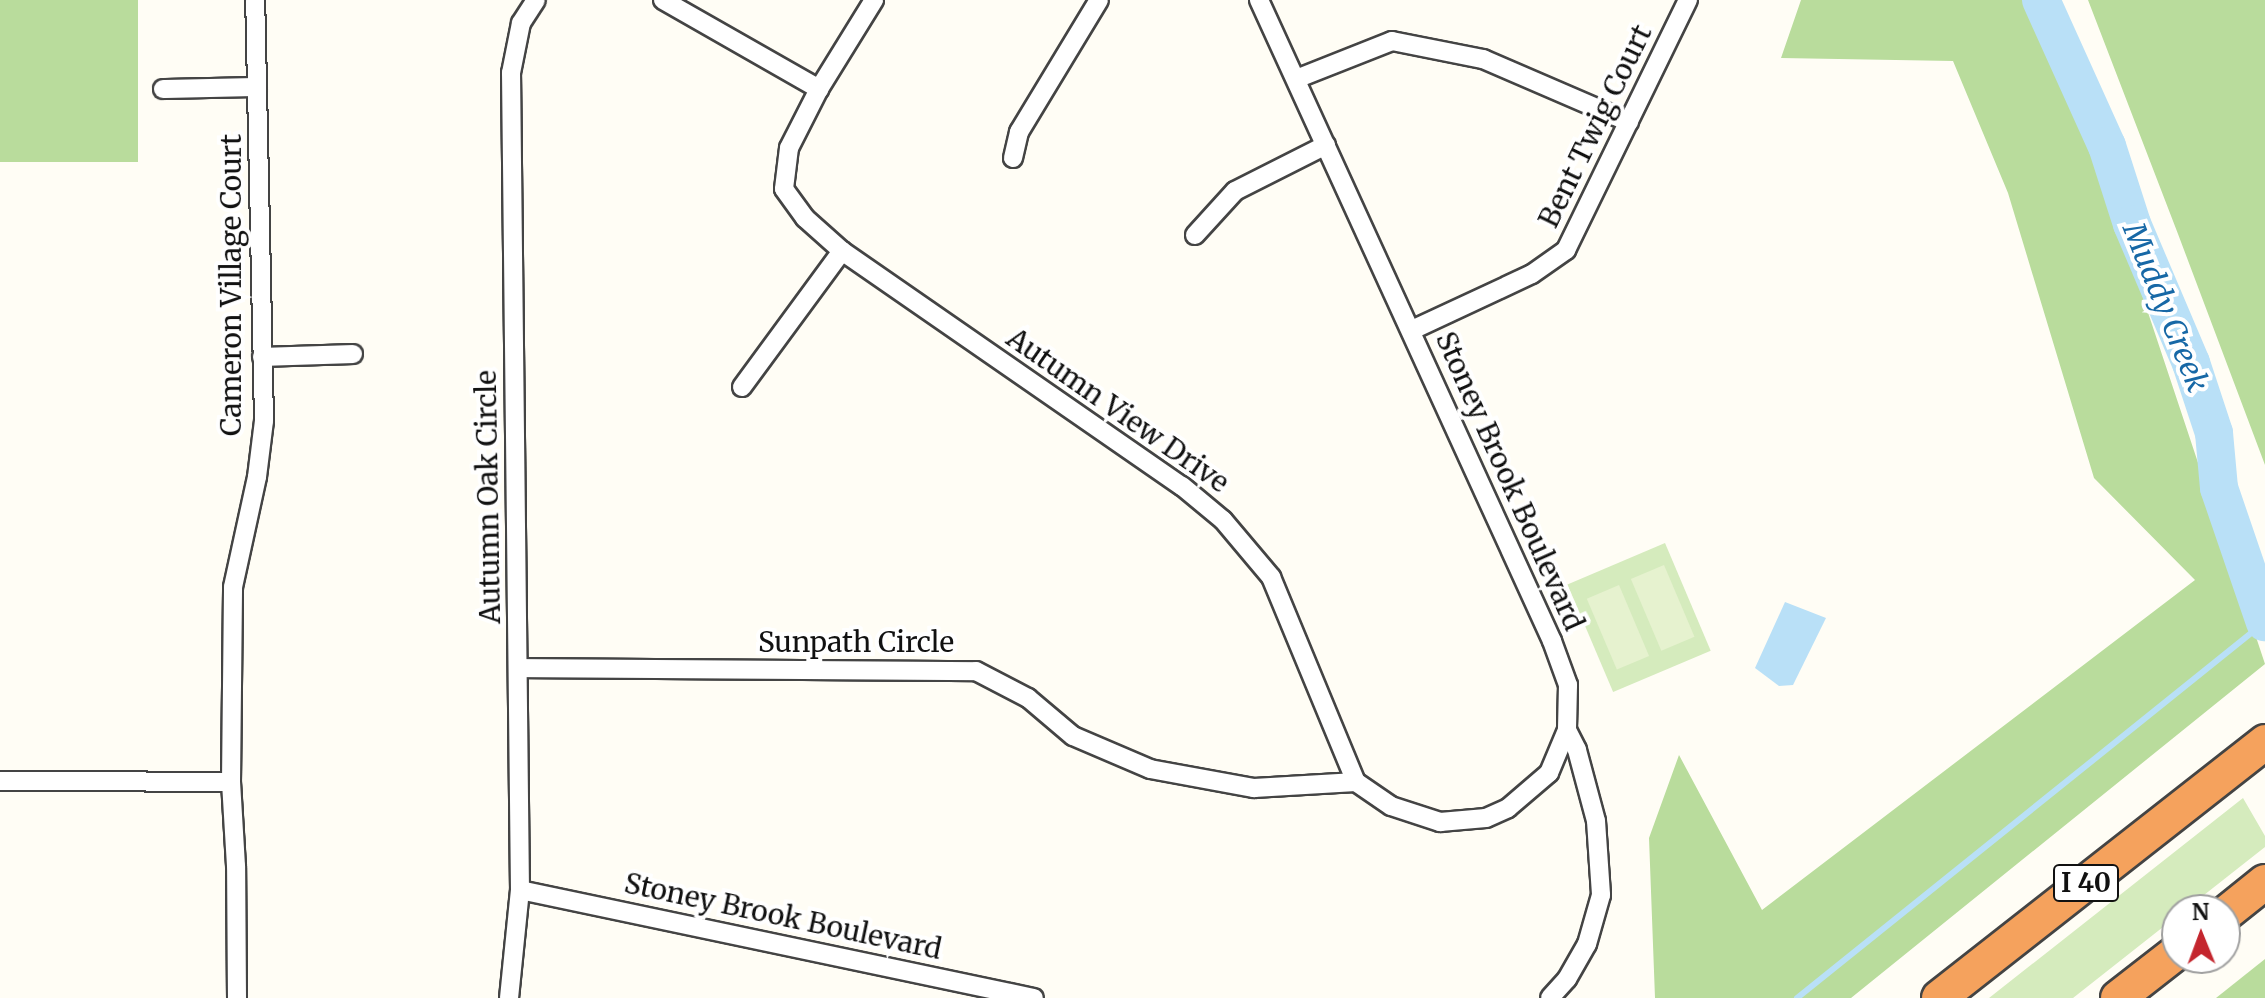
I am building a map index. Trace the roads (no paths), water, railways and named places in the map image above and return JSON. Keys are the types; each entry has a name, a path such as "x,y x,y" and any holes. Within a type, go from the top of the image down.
{"highway":[{"name":"I 40","path":"1939,998 2265,742"},
{"path":"2241,901 2265,882"},
{"path":"2118,998 2161,964"}],"street":[{"name":"Cameron Village Court","path":"237,998 238,937 231,782 233,587 257,477 264,421 255,0"},
{"name":"Autumn Oak Circle","path":"509,998 520,890 511,73 518,32 536,0"},
{"path":"663,0 819,89"},
{"name":"Autumn View Drive","path":"874,0 819,89 789,148 784,189 805,218 842,251 1182,486 1223,520 1271,577 1287,608 1356,782"},
{"path":"1013,158 1019,132 1099,0"},
{"name":"Stoney Brook Boulevard","path":"1259,0 1412,330 1552,641 1568,685 1567,730 1577,750 1596,821 1601,895 1587,944 1567,979 1550,998"},
{"name":"Bent Twig Court","path":"1412,330 1532,274 1566,250 1688,0"},
{"path":"1296,79 1392,41 1483,59 1629,122"},
{"path":"163,89 257,87"},
{"path":"1195,235 1235,191 1326,145"},
{"path":"742,387 842,251"},
{"path":"262,357 353,354"},
{"name":"Sunpath Circle","path":"518,668 976,671 1028,698 1073,736 1150,769 1254,788 1356,782"},
{"path":"1356,782 1391,806 1417,817 1440,822 1486,818 1508,808 1538,785 1559,754 1567,730"},
{"path":"0,781 231,782"},
{"name":"Stoney Brook Boulevard","path":"520,890 1034,998"}],"water":[{"path":"1785,602 1826,618 1793,685 1779,686 1755,668"}],"waterway":[{"name":"Muddy Creek","path":"2041,0 2107,146 2132,224 2191,363 2214,433 2219,488 2265,622"},
{"path":"1797,998 2265,622"}]}
